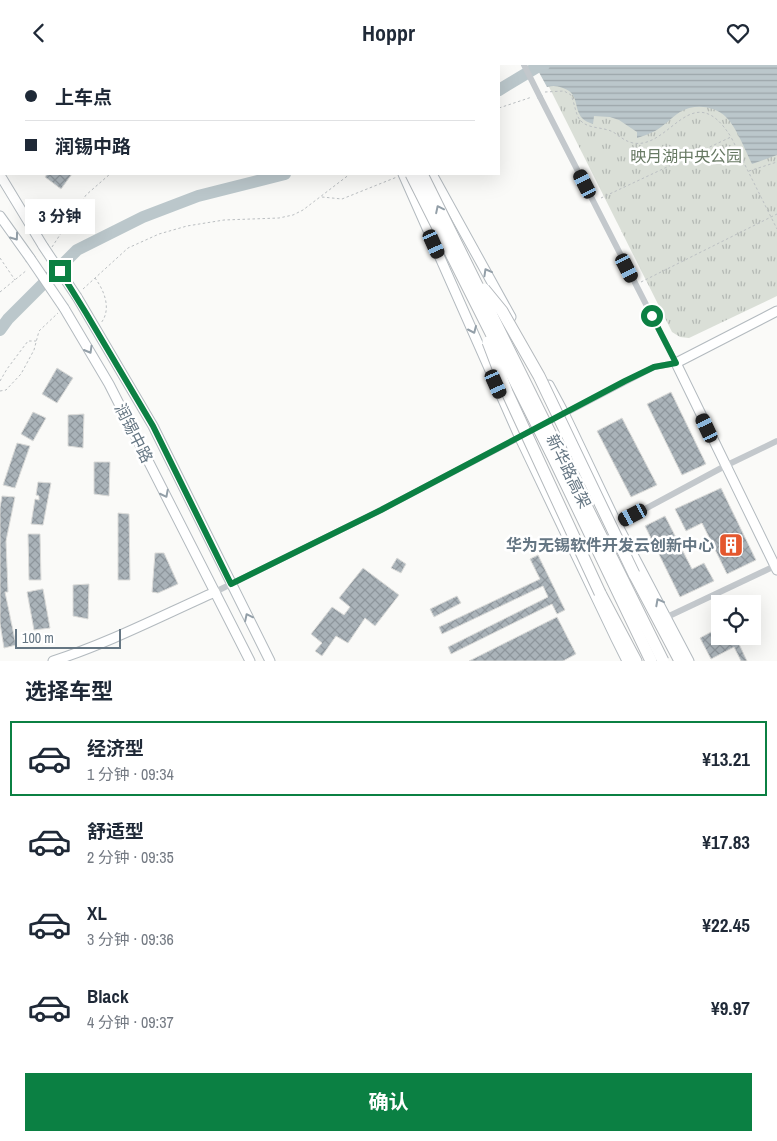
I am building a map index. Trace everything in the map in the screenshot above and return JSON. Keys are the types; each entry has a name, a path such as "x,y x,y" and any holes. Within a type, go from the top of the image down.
{"highway":[{"name":"新华路高架","path":"412,175 466,274 663,661"},
{"name":"新华路高架","path":"422,175 466,274 651,661"},
{"path":"466,274 502,311 539,376 634,574 680,661"},
{"path":"466,274 507,392 600,593 636,661"}],"main road":[{"name":"润锡中路","path":"0,175 79,294 96,329 153,426 270,661"},
{"path":"403,175 519,436 627,661"},
{"path":"433,175 564,413 617,524 689,661"},
{"name":"润锡中路","path":"0,216 30,258 108,385 250,661"},
{"path":"776,567 676,363 777,311"},
{"path":"53,661 81,652 147,624 215,592"}],"street":[{"path":"215,592 381,510 519,436 654,367 676,363 541,95 524,65"},
{"path":"617,524 777,441"},
{"path":"667,617 776,567"}],"path":[{"path":"500,108 553,90 564,91 571,95 579,117 584,123 613,132 622,139 634,143 652,139 686,116 705,113 718,119 731,137 777,229"},
{"path":"594,202 731,137"},
{"path":"748,172 777,162"},
{"path":"48,246 86,195 109,175"},
{"path":"79,294 128,248 166,232 224,220 279,218 293,215 322,197 349,175"},
{"path":"322,197 342,199 401,175"},
{"path":"636,284 777,215"},
{"path":"0,258 15,281"},
{"path":"0,292 28,269"},
{"path":"94,278 102,289 106,303 104,319 96,329"},
{"path":"0,391 6,390 21,374 34,350 39,331 62,310"},
{"path":"0,381 28,341 36,341"}],"green space":[{"name":"映月湖中央公园","path":"538,65 777,65 777,296 689,338 680,337 672,332"}],"shaded area":[{"path":"535,65 777,65 777,155 752,164 730,122 721,113 710,108 697,107 685,109 655,131 637,138 637,132 619,120 610,117 594,116 593,124 585,121 579,114 572,94 557,86 547,87"}],"building":[{"path":"46,175 71,175 61,189 45,177"},
{"path":"57,368 73,378 57,403 42,394"},
{"path":"671,392 706,464 682,475 647,404"},
{"path":"33,412 46,418 33,441 21,434"},
{"path":"84,414 83,448 68,446 68,415"},
{"path":"622,418 657,485 631,497 597,431"},
{"path":"17,443 30,446 15,488 3,485"},
{"path":"94,462 110,462 109,496 94,494"},
{"path":"38,482 51,483 43,525 31,524 35,499 39,500 39,496 36,495"},
{"name":"华为无锡软件开发云创新中心","path":"721,488 756,560 727,574 702,523 686,531 675,509"},
{"path":"2,496 15,497 6,541 8,592 5,592 16,645 4,648 0,623 0,508"},
{"path":"118,513 129,514 130,580 118,580"},
{"path":"665,516 692,569 704,563 714,581 680,597 645,526"},
{"path":"28,534 40,534 41,580 29,580"},
{"path":"155,553 164,553 178,584 158,593 152,592"},
{"path":"538,555 565,610 557,614 552,604 451,654 448,647 548,597 543,586 442,634 439,627 540,579 530,559"},
{"path":"397,558 406,564 401,573 391,568"},
{"path":"363,568 399,595 375,626 365,618 348,643 336,636 322,656 315,651 322,643 311,634 332,607 344,615 350,607 339,598"},
{"path":"89,584 88,619 73,616 73,585"},
{"path":"43,589 50,628 34,630 27,592"},
{"path":"457,596 461,603 434,617 430,609"},
{"path":"557,617 576,654 563,661 469,661"},
{"path":"711,632 711,645 739,645 747,661 741,661 734,647 711,659 700,638"}],"waterway":[{"path":"500,89 537,67 544,65"},
{"path":"0,330 8,319 77,250 143,217 198,196 281,175"}],"place":[{"name":"华为无锡软件开发云创新中心","path":"731,545"}],"route":[{"path":"60,271 153,426 231,584 381,510 625,381 654,367 676,363 652,316"}]}
